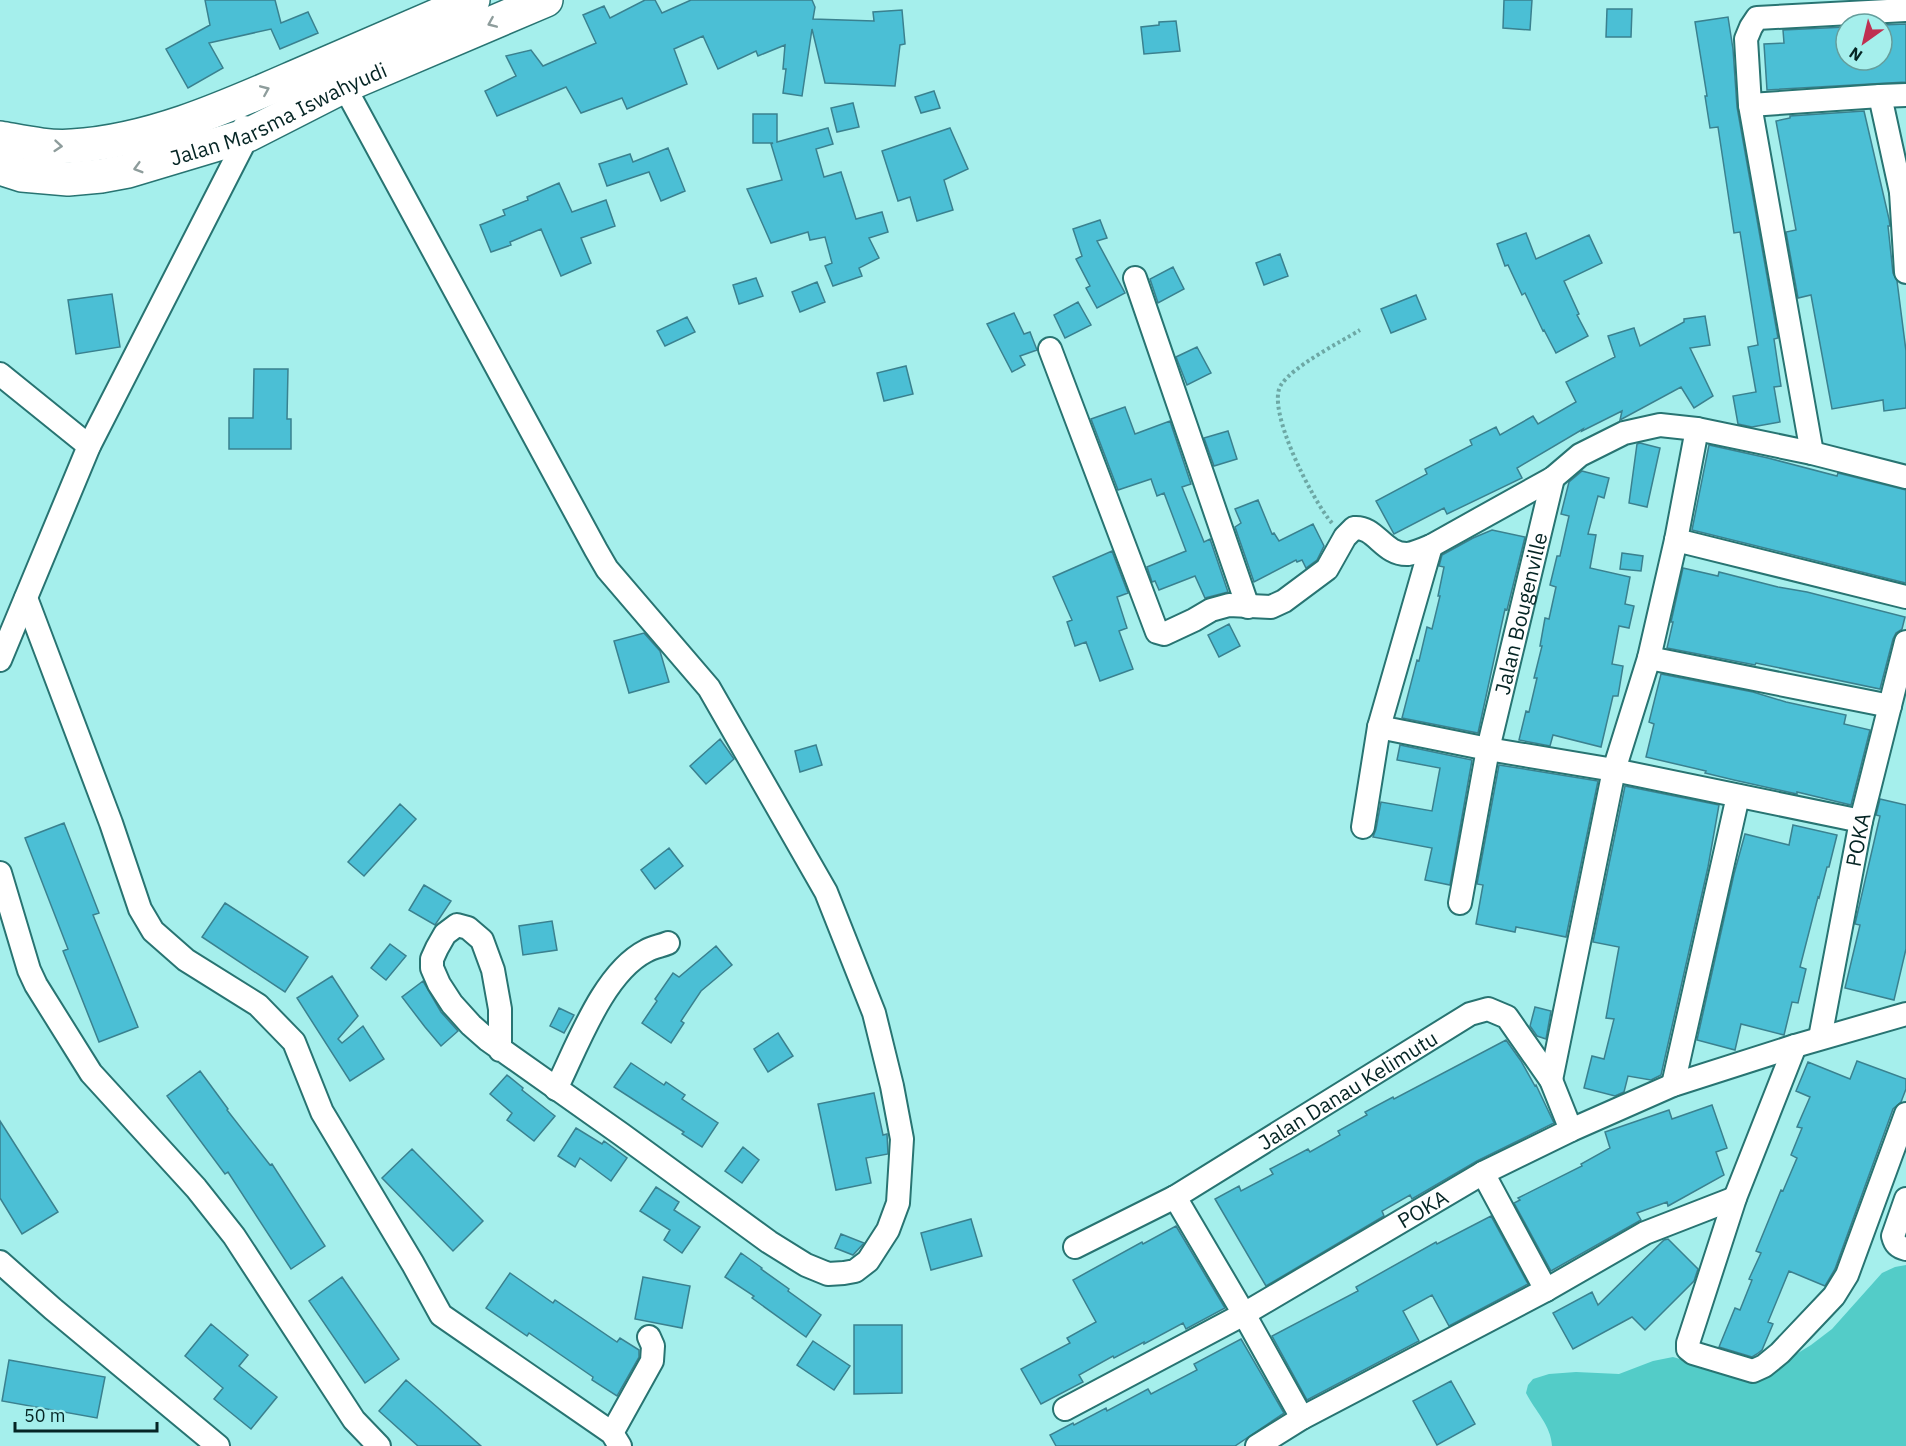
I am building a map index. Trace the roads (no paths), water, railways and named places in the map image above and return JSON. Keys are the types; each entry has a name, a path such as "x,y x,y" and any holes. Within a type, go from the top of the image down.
{"highway":[{"name":"Jalan Marsma Iswahyudi","path":"0,168 22,174 68,179 101,176 128,171 248,135 340,73 474,0"},
{"name":"Jalan Marsma Iswahyudi","path":"0,138 70,147 145,135 234,103 340,73 546,0"}],"street":[{"path":"1812,453 1750,105 1746,39 1757,18 1906,10"},
{"path":"340,73 607,570 709,688 826,892 874,1013 902,1139 898,1203 888,1230 868,1261 855,1271 828,1274 806,1265 769,1242 621,1134 500,1050 471,1025 452,1004 432,968 432,959 437,948 446,934 457,925 468,928 482,940 493,970 500,1009 500,1050"},
{"path":"1750,105 1906,95"},
{"path":"1880,96 1903,192 1906,272"},
{"path":"0,660 89,446 248,135 234,103"},
{"path":"1135,278 1248,607"},
{"path":"1050,349 1157,632 1164,634 1211,610 1229,605 1271,607 1284,601 1327,569 1345,537 1354,528 1359,527 1371,532 1386,547 1398,553 1409,554 1431,546 1553,478 1580,455 1623,433 1660,425 1697,429 1812,453 1906,477"},
{"path":"0,374 89,446"},
{"path":"1551,1080 1614,770 1649,658 1676,540 1697,429"},
{"name":"Jalan Bougenville","path":"1460,903 1488,749 1553,478"},
{"path":"1676,540 1906,597"},
{"path":"1364,827 1379,727 1431,546"},
{"path":"26,598 111,823 140,909 153,931 170,947 199,969 258,1005 294,1042 322,1113 410,1257 441,1315 616,1440 652,1361 653,1346 649,1336"},
{"name":"POKA","path":"1820,1038 1861,821 1906,642"},
{"path":"1649,658 1890,706"},
{"path":"1379,727 1488,749 1614,770 1861,821"},
{"path":"1673,1085 1738,796"},
{"path":"0,873 29,970 88,1068 195,1188 234,1236 354,1420 379,1446"},
{"path":"556,1089 596,1006 612,981 627,965 646,951 668,943"},
{"name":"Jalan Danau Kelimutu","path":"1075,1247 1175,1197 1470,1014 1488,1009 1507,1017 1551,1080 1571,1130"},
{"name":"POKA","path":"1065,1409 1244,1314 1483,1173 1571,1130 1673,1085 1820,1038 1906,1014"},
{"path":"1795,1046 1735,1198 1688,1343 1688,1348 1693,1353 1754,1371 1780,1353 1834,1296 1847,1275 1906,1114"},
{"path":"1483,1173 1546,1290"},
{"path":"1175,1197 1302,1418"},
{"path":"1257,1446 1302,1418 1546,1290 1645,1233 1735,1198"},
{"path":"1906,1199 1893,1236 1895,1242 1906,1249"},
{"path":"0,1262 218,1446"}],"water":[{"path":"1906,1265 1906,1446 1552,1446 1549,1431 1526,1393 1533,1379 1549,1374 1576,1372 1619,1374 1653,1361 1673,1357 1697,1364 1780,1364 1832,1329 1882,1273"}]}
